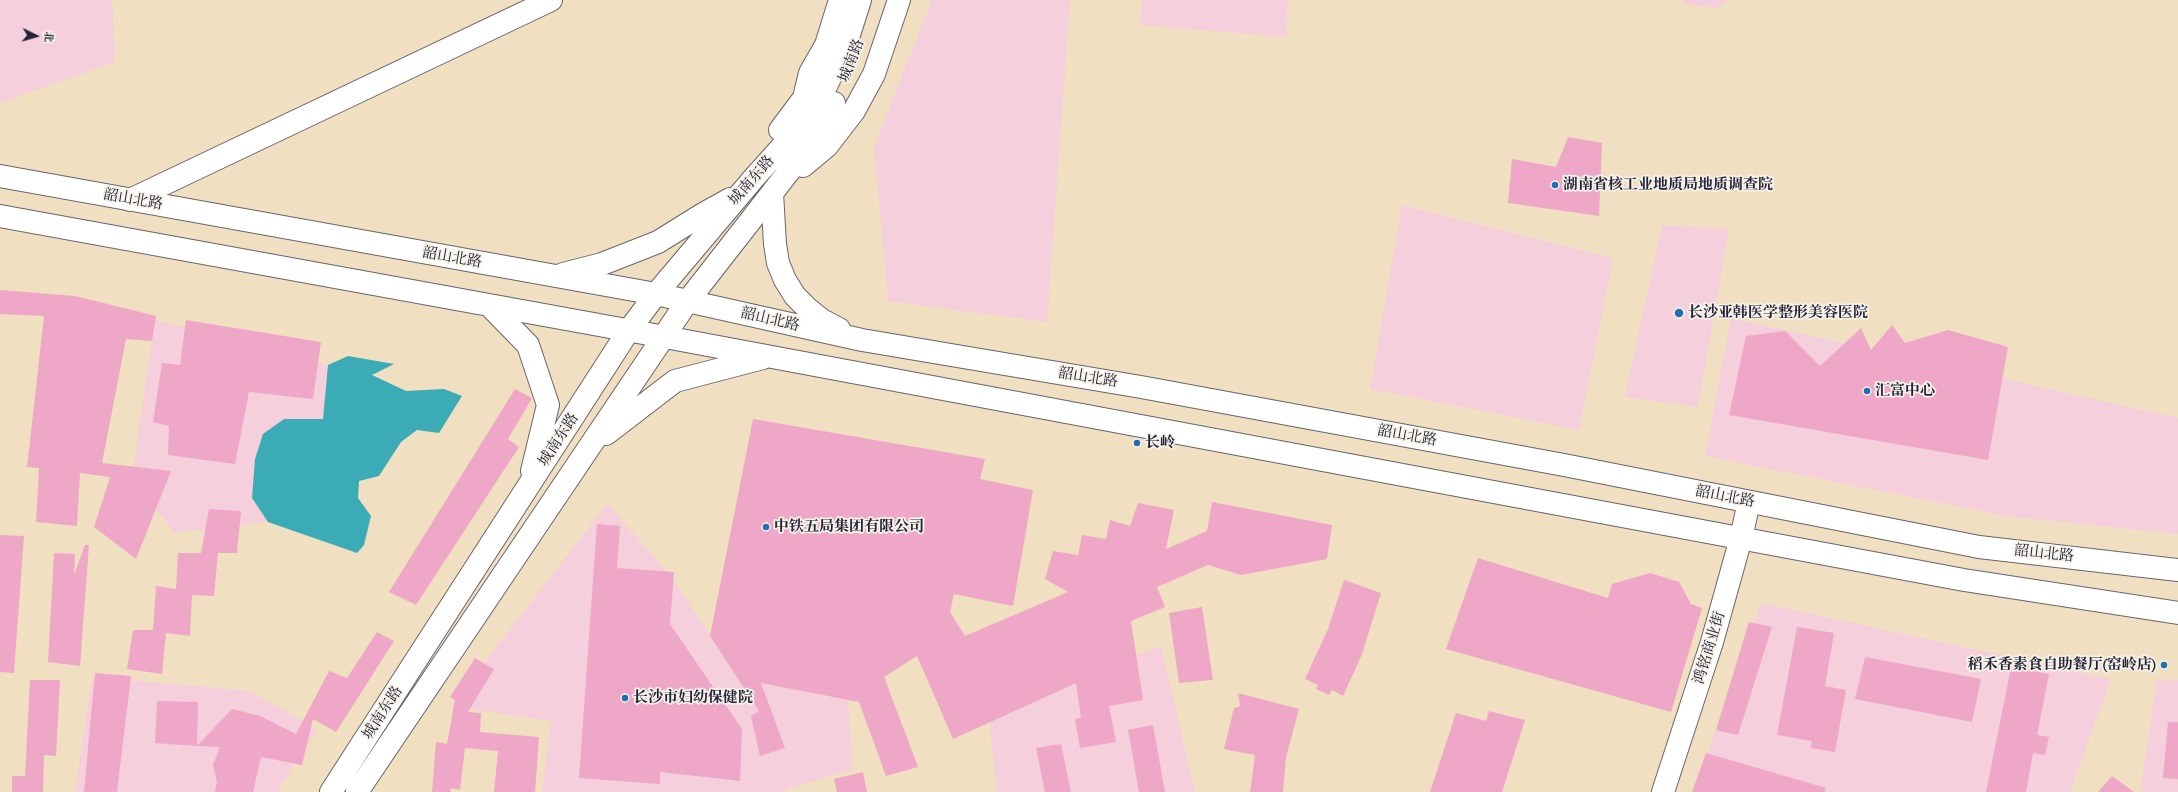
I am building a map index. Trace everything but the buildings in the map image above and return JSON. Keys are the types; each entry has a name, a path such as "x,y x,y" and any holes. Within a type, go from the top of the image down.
{"main road":[{"path":"130,200 551,0"},
{"path":"551,276 570,274 602,264 651,245 747,186 780,130 804,98 810,73 826,45 840,0"},
{"path":"820,115 860,0"},
{"name":"城南路","path":"820,115 842,88 874,0"},
{"path":"862,340 822,320 795,296 784,280 778,263 776,250 775,190 827,146 854,111 874,74 899,0"},
{"name":"城南东路","path":"331,792 629,330 656,294 747,186 820,115"},
{"name":"城南东路","path":"357,792 665,337 687,302 775,190 820,115"},
{"name":"韶山北路","path":"0,176 656,294 862,340 1149,388 1556,463 1979,547 2178,570"},
{"path":"0,216 629,330 1964,580 2178,612"},
{"path":"489,305 528,345 548,406 527,489"},
{"path":"591,446 675,381 769,356"},
{"name":"鸿铭商业街","path":"1663,792 1712,642 1741,538 1749,502"}],"shaded area":[{"path":"0,0 112,0 115,62 0,103"},
{"path":"932,0 1070,0 1047,322 888,301 874,146"},
{"path":"1142,0 1288,0 1286,37 1140,25"},
{"path":"1684,0 1728,0 1719,8 1683,4"},
{"path":"1402,205 1613,258 1579,430 1370,389"},
{"name":"长沙亚韩医学整形美容医院","path":"1662,225 1729,229 1698,407 1625,397"},
{"path":"1731,318 2178,418 2178,534 2006,516 1705,456"},
{"path":"155,320 328,365 323,419 284,419 252,498 268,522 174,533 132,476"},
{"path":"607,504 671,576 738,679 848,700 853,769 778,792 542,792 551,721 451,706"},
{"path":"1761,603 2111,679 2070,792 1694,792"},
{"path":"1161,646 1195,792 997,792 988,712"},
{"path":"92,677 249,691 317,729 277,792 75,792"},
{"path":"2157,679 2178,680 2178,792 2140,792"}],"water":[{"path":"348,356 394,364 372,375 406,391 444,389 462,396 439,433 417,430 401,442 379,476 359,481 358,498 371,516 364,545 357,553 268,522 252,498 255,459 263,434 284,419 323,419 328,365"}],"place":[{"name":"湖南省核工业地质局地质调查院","path":"1555,185"},
{"name":"长沙亚韩医学整形美容医院","path":"1679,313"},
{"name":"汇富中心","path":"1867,391"},
{"name":"长岭","path":"1137,443"},
{"name":"中铁五局集团有限公司","path":"766,527"},
{"name":"稻禾香素食自助餐厅(窑岭店)","path":"2164,665"},
{"name":"长沙市妇幼保健院","path":"625,698"}]}
